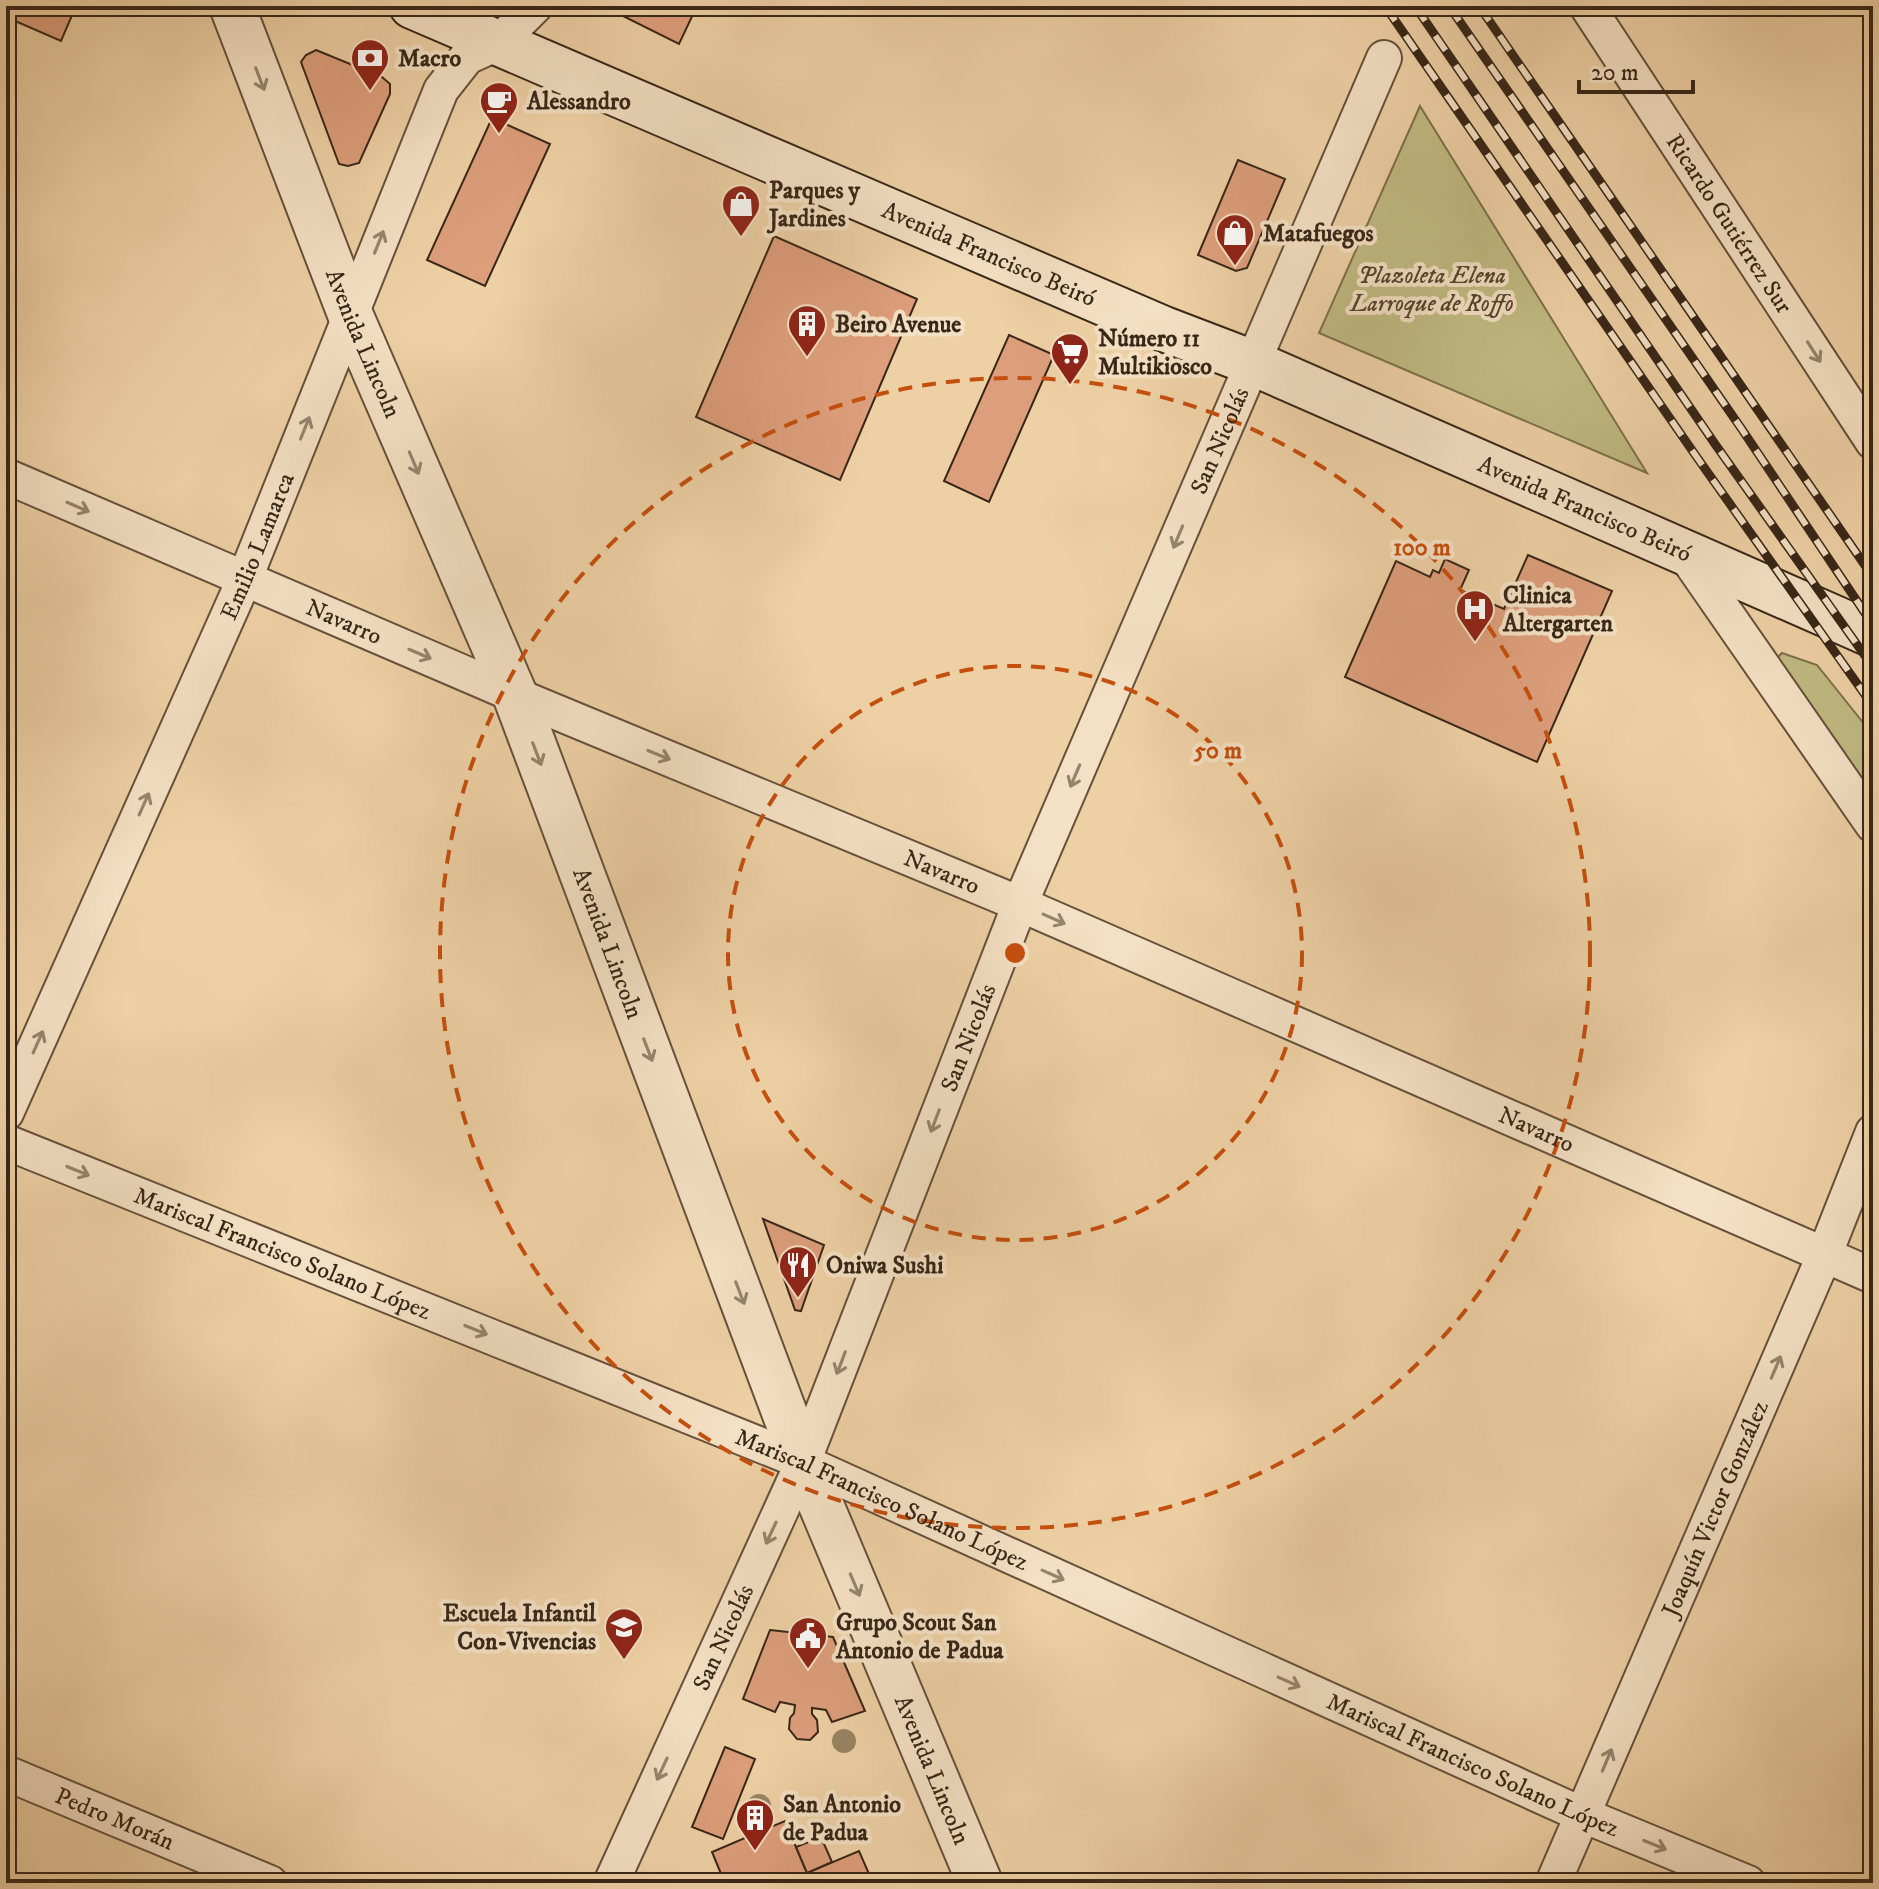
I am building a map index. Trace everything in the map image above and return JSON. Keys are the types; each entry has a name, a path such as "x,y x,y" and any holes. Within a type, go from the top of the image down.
{"street":[{"name":"Avenida Lincoln","path":"232,6 350,314 515,695 803,1462 980,1883"},
{"name":"Avenida Francisco Beiró","path":"412,6 1152,324 1253,363 1873,635"},
{"name":"Emilio Lamarca","path":"6,1113 245,578 441,90 467,57 498,43 535,6"},
{"name":"Ricardo Gutiérrez Sur","path":"1587,6 1873,442"},
{"name":"San Nicolás","path":"611,1883 803,1462 1020,904 1384,58"},
{"name":"Navarro","path":"6,476 515,695 1020,904 1873,1276"},
{"path":"1684,553 1873,825"},
{"name":"Joaquín Victor González","path":"1553,1883 1824,1256 1873,1132"},
{"name":"Mariscal Francisco Solano López","path":"6,1142 803,1462 1583,1815 1748,1883"},
{"name":"Pedro Morán","path":"6,1773 270,1883"}],"green space":[{"name":"Plazoleta Elena Larroque de Roffo","path":"1420,106 1647,473 1319,333"},
{"path":"1782,653 1817,665 1873,735 1873,800 1779,662 1778,657"}],"building":[{"path":"6,6 76,6 61,41 6,17"},
{"path":"603,6 697,6 679,44"},
{"path":"316,50 382,77 390,84 390,94 359,163 348,166 339,164 301,62"},
{"path":"492,118 550,144 485,286 427,260"},
{"path":"1238,160 1285,179 1247,268 1236,271 1198,255"},
{"name":"Beiro Avenue","path":"774,236 917,299 840,480 696,417"},
{"path":"1009,335 1054,355 989,502 944,481"},
{"name":"Clinica Altergarten","path":"1528,555 1612,591 1537,762 1345,677 1396,561 1430,577 1433,570 1439,573 1445,559 1469,570 1460,590 1504,609"},
{"path":"763,1219 824,1245 801,1311 795,1310"},
{"path":"770,1630 833,1637 865,1711 832,1722 826,1710 812,1708 818,1732 810,1740 797,1739 789,1729 795,1705 780,1702 775,1712 743,1699"},
{"path":"725,1747 755,1759 723,1839 692,1827"},
{"name":"San Antonio de Padua","path":"785,1821 807,1873 859,1851 873,1883 718,1883 724,1881 712,1852"},
{"path":"821,1837 832,1862 807,1873 796,1847"}],"railway":[{"path":"1385,6 1873,706"},
{"path":"1415,6 1715,444 1873,667"},
{"path":"1449,6 1741,428 1873,625"},
{"path":"1479,6 1873,577"}],"place":[{"name":"Macro","path":"370,92"},
{"name":"Alessandro","path":"499,135"},
{"name":"Parques y Jardines","path":"741,238"},
{"name":"Matafuegos","path":"1235,267"},
{"name":"Beiro Avenue","path":"807,358"},
{"name":"Número 11 Multikiosco","path":"1070,386"},
{"name":"Clinica Altergarten","path":"1475,643"},
{"name":"Oniwa Sushi","path":"798,1299"},
{"name":"Escuela Infantil Con-Vivencias","path":"624,1661"},
{"name":"Grupo Scout San Antonio de Padua","path":"808,1670"},
{"name":"San Antonio de Padua","path":"755,1852"}]}
